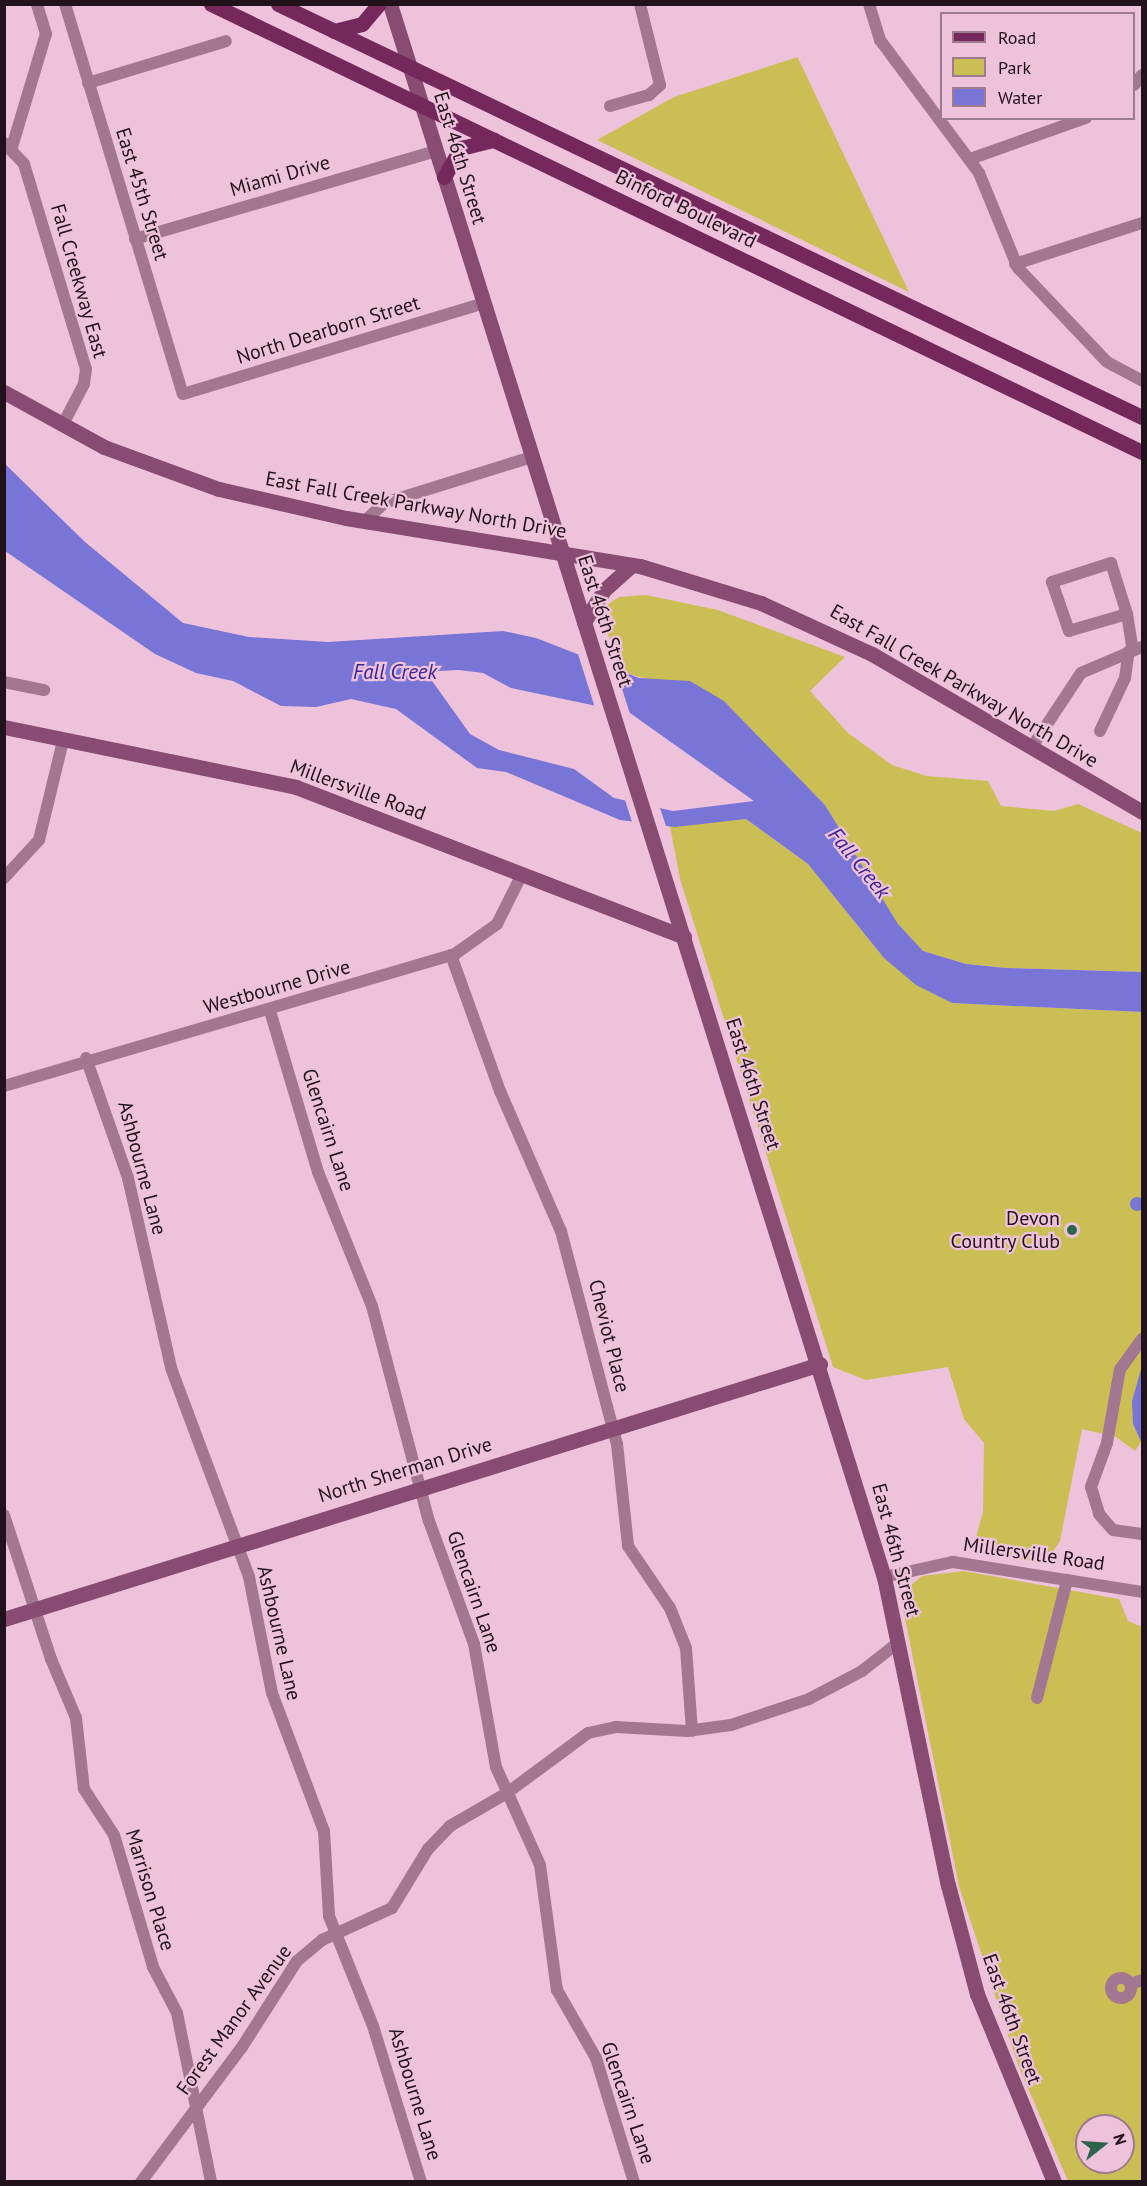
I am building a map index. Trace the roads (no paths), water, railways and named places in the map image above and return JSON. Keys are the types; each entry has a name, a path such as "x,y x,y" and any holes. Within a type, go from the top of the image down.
{"main road":[{"name":"Binford Boulevard","path":"211,4 1143,452"},
{"name":"Binford Boulevard","path":"278,4 1143,417"},
{"path":"334,31 362,24 379,4"},
{"name":"East 46th Street","path":"390,4 561,552 820,1364 884,1577 957,1926 989,2025 1054,2181"},
{"path":"444,177 461,148 494,140"},
{"name":"East Fall Creek Parkway North Drive","path":"4,392 62,426 201,484 366,520 632,565 788,613 1032,747 1143,812"},
{"path":"584,622 603,591 632,565"},
{"name":"Millersville Road","path":"4,727 63,741 296,787 684,937"},
{"name":"North Sherman Drive","path":"4,1619 612,1427 820,1364"}],"street":[{"path":"8,145 46,34 37,4"},
{"name":"East 45th Street","path":"65,4 183,393"},
{"path":"610,106 649,95 660,85 640,4"},
{"path":"869,4 880,40 940,119"},
{"path":"88,83 226,41"},
{"path":"941,120 970,159 1015,264 1107,362 1143,381"},
{"path":"970,159 1080,120"},
{"name":"Fall Creekway East","path":"8,145 24,164 86,369 84,384 62,426"},
{"name":"Miami Drive","path":"135,239 436,151"},
{"path":"1015,264 1143,223"},
{"name":"North Dearborn Street","path":"183,393 484,303"},
{"path":"366,520 384,504 532,458"},
{"path":"1100,730 1125,678 1135,650 1127,614 1111,563 1052,582 1069,631 1127,614"},
{"path":"1032,747 1081,673 1135,650"},
{"path":"4,682 44,690"},
{"path":"4,878 24,863 39,840 63,741"},
{"name":"Westbourne Drive","path":"4,1086 86,1058 270,1011 451,955 494,927 522,874"},
{"name":"Cheviot Place","path":"451,955 500,1091 561,1231 612,1427 628,1546 670,1608 686,1648 692,1731"},
{"name":"Glencairn Lane","path":"270,1011 318,1172 372,1306 420,1487 477,1655 493,1758 540,1865 556,1990 596,2058 634,2181"},
{"name":"Ashbourne Lane","path":"86,1058 128,1178 171,1368 254,1595 279,1717 324,1831 329,1916 373,2026 421,2181"},
{"path":"1143,1339 1120,1369 1107,1443 1091,1487 1100,1514 1113,1530 1143,1534"},
{"name":"Marrison Place","path":"4,1515 79,1727 84,1789 114,1835 153,1967 177,2013 211,2181"},
{"name":"Millersville Road","path":"884,1577 953,1562 1143,1592"},
{"path":"1037,1698 1067,1580"},
{"name":"Forest Manor Avenue","path":"141,2181 195,2109 297,1961 336,1934 392,1908 439,1835 507,1793 568,1745 596,1731 692,1731 797,1704 862,1671 899,1642"}],"water":[{"name":"Fall Creek","path":"4,463 85,542 183,623 249,637 328,642 503,631 536,638 639,678 690,681 724,701 825,805 898,924 923,951 966,964 1006,968 1142,972 1142,1012 952,1003 916,985 884,958 808,864 746,819 675,827 620,820 506,772 477,768 396,709 351,699 316,707 281,706 233,681 196,673 155,654 5,551","holes":["459,670 483,673 511,688 630,713 754,801 673,811 614,798 574,769 499,750 470,734 430,678 438,671"]},
{"path":"1134,1197 1140,1197 1144,1204 1140,1211 1134,1211 1130,1207 1130,1201"},
{"path":"1142,1366 1142,1444 1133,1424 1132,1401"}],"place":[{"name":"Devon Country Club","path":"1072,1230"}]}
